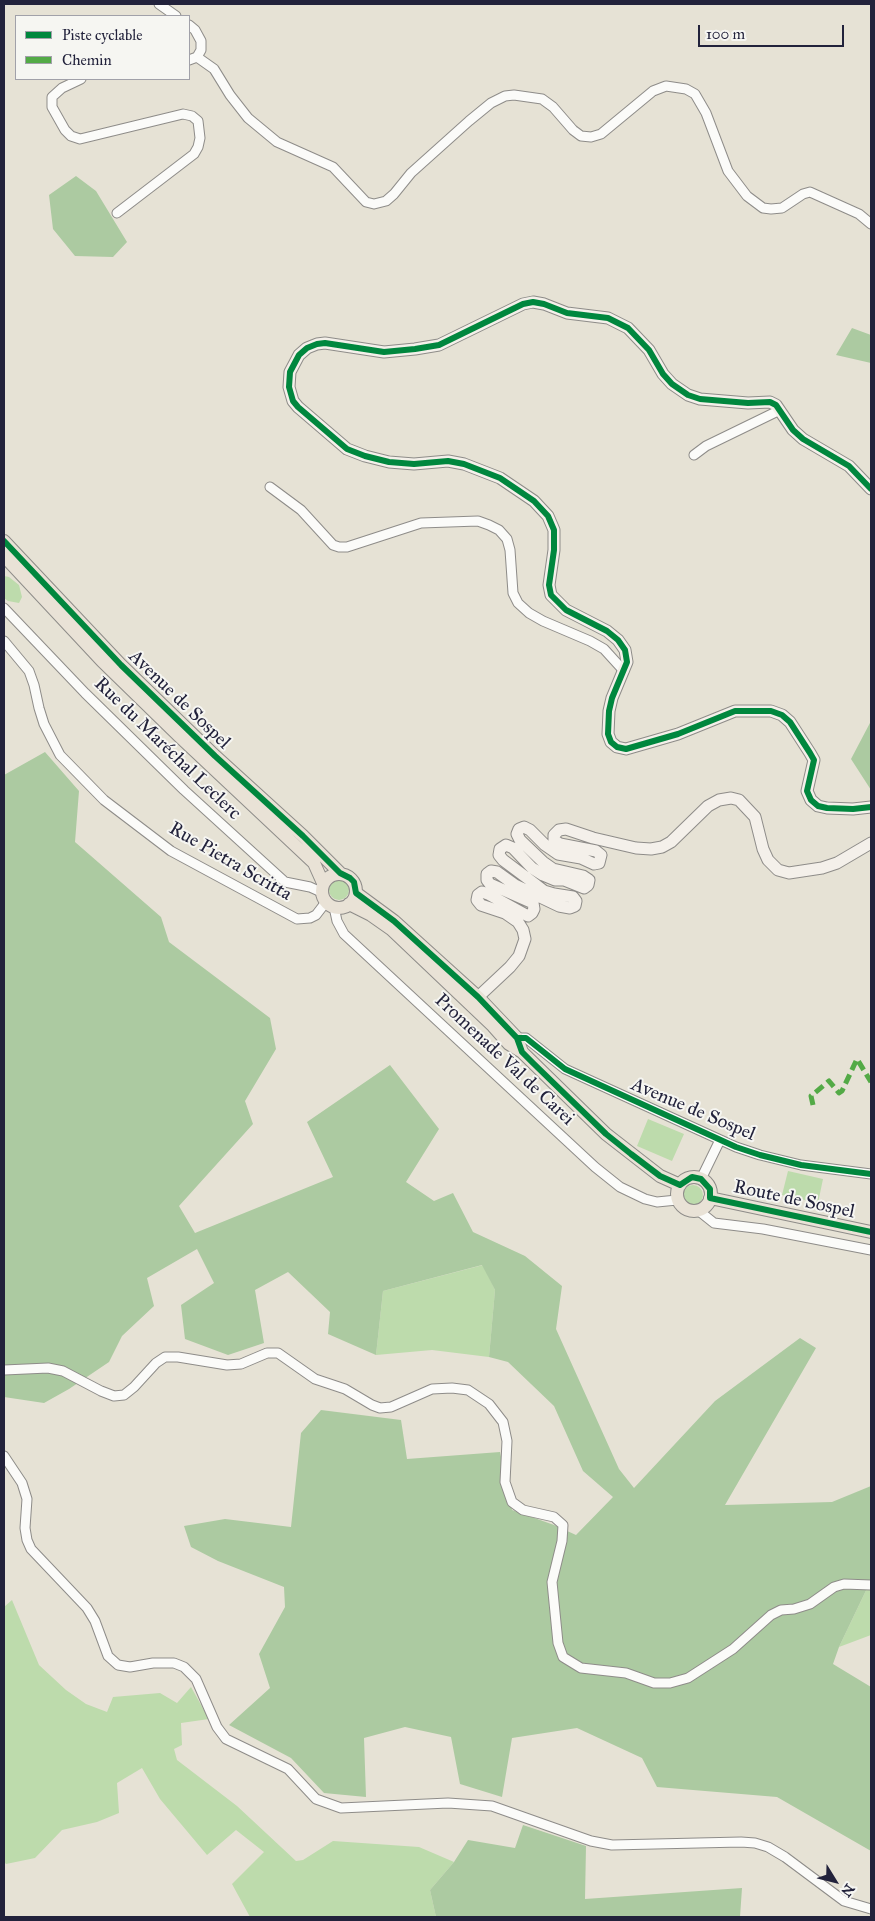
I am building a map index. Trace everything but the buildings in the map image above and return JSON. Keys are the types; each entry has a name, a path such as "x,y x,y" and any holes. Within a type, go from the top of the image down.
{"main road":[{"name":"Avenue de Sospel","path":"4,541 121,665 340,873"},
{"name":"Avenue de Sospel","path":"4,556 121,680 314,863 326,896"},
{"path":"340,873 345,875 354,882 356,893 349,904 339,908 326,896 330,876 340,873"},
{"name":"Avenue de Sospel","path":"356,893 394,921 478,997 517,1038 522,1052"},
{"name":"Avenue de Sospel","path":"349,904 370,915 390,930 493,1026 509,1044 522,1052 606,1134 660,1176 680,1184"},
{"path":"692,1177 701,1179 710,1189 710,1198 707,1205 699,1211 684,1209 677,1200 676,1195 680,1184 692,1177"},
{"name":"Route de Sospel","path":"710,1198 871,1232"}],"street":[{"path":"159,4 175,15"},
{"path":"190,26 195,30 201,41 201,50 193,59 214,70 248,118 277,142 333,167 366,202 374,204 386,201 411,173 469,121 505,96 514,95 542,100 553,107 573,130 581,136 591,137 601,134 653,91 666,86 686,89 695,94 706,113 728,171 747,196 763,208 782,208 803,194 810,192 859,214 871,224"},
{"path":"79,80 62,88 52,97 52,106 65,130 71,136 80,139 183,114 192,116 198,121 200,138 194,154 117,213"},
{"path":"871,490 860,475 849,466 802,439 793,430 780,410 770,402 748,403 700,399 688,395 672,384 663,374 649,350 628,328 608,318 567,314 544,304 533,302 523,304 464,334 440,344 415,349 384,352 325,343 317,344 299,354 290,372 289,386 293,400 298,408 347,449 389,462 414,464 448,461 464,464 500,478 534,501 548,516 554,530 554,550 548,585 551,595 566,610 607,631 618,640 625,650 627,662 612,698 609,711 608,734 611,742 617,748 626,749 678,734 735,711 771,711 782,715 790,722 814,760 807,791 810,800 818,806 827,808 853,809 871,807"},
{"path":"694,455 706,446 780,410"},
{"path":"270,487 301,510 333,545 339,547 347,547 421,522 478,521 499,530 507,539 510,550 513,593 518,603 529,613 543,621 604,649 624,671"},
{"name":"Rue du Maréchal Leclerc","path":"4,608 84,693 179,785 285,882 310,887 326,896"},
{"name":"Rue Pietra Scritta","path":"4,642 28,671 34,685 39,708 60,755 104,800 171,851 297,920 316,915 326,896"},
{"path":"478,997 519,956 525,939 523,930 518,922 505,914 482,905 477,900 478,895 482,892 488,894 528,916 534,909 533,903 490,884 487,880 487,874 491,871 497,872 515,885 559,906 570,908 575,906 576,901 573,897 554,894 535,884 502,860 499,855 500,849 506,845 513,848 532,868 543,876 555,880 564,880 584,888 588,885 589,880 583,876 553,869 543,862 520,840 517,834 519,829 524,827 558,854 581,858 594,864 599,864 601,855 596,851 560,844 554,840 554,835 559,830 566,829 593,838 636,848 651,849 662,847 671,842 708,806 719,800 731,798 739,800 755,817 763,849 768,860 778,870 789,873 822,868 837,863 871,843"},
{"name":"Promenade Val de Carei","path":"326,896 336,921 344,934 595,1167 620,1187 645,1199 658,1202 677,1200"},
{"name":"Avenue de Sospel","path":"517,1038 526,1038 565,1069 720,1140 760,1155 801,1165 871,1174"},
{"path":"701,1179 720,1140"},
{"path":"699,1211 714,1223 763,1229 871,1250"},
{"path":"4,1370 48,1368 63,1371 100,1392 114,1396 124,1395 134,1387 164,1356 227,1365 241,1364 267,1353 278,1353 315,1379 345,1389 380,1408 391,1407 432,1389 452,1388 468,1390 489,1404 503,1422 506,1441 506,1482 512,1502 523,1510 554,1516 562,1525 562,1541 552,1582 558,1643 563,1657 580,1668 626,1673 654,1683 670,1683 688,1678 733,1649 771,1615 781,1610 794,1609 810,1604 834,1587 844,1584 871,1586"},
{"path":"4,1456 22,1483 27,1499 27,1540 32,1549 87,1608 96,1621 108,1656 118,1665 130,1667 153,1663 174,1663 184,1667 196,1678 216,1726 226,1739 288,1770 316,1798 341,1808 448,1803 492,1806 591,1841 612,1846 755,1843 768,1847 785,1857 844,1901 871,1909"}],"green space":[{"path":"76,176 96,191 127,242 113,257 75,256 53,229 49,195"},
{"path":"852,328 871,335 871,363 836,355"},
{"path":"4,576 9,577 19,585 22,597 19,603 8,601 4,598"},
{"path":"871,721 871,790 851,759"},
{"path":"45,752 79,791 75,842 161,917 169,942 270,1018 276,1049 245,1101 253,1124 179,1206 195,1233 333,1177 307,1122 390,1065 439,1129 406,1182 434,1201 453,1193 473,1232 525,1256 562,1286 556,1329 619,1469 634,1488 715,1401 800,1338 816,1348 725,1505 832,1502 871,1486 871,1580 839,1647 833,1664 871,1687 871,1851 777,1797 657,1787 642,1758 577,1728 512,1738 502,1797 460,1784 451,1737 405,1727 364,1738 366,1797 324,1793 291,1758 229,1725 270,1688 259,1654 285,1607 284,1587 218,1561 191,1547 184,1526 225,1519 291,1527 301,1433 321,1410 401,1420 407,1459 500,1452 512,1510 576,1535 613,1497 583,1471 554,1406 508,1362 489,1357 495,1290 482,1265 383,1291 376,1355 328,1334 330,1312 288,1272 255,1290 264,1343 228,1355 185,1339 181,1305 214,1283 197,1249 147,1278 154,1306 122,1336 109,1362 44,1403 4,1397 4,775"},
{"path":"339,880 346,883 349,890 346,897 339,900 332,897 329,890 332,883"},
{"path":"648,1119 684,1134 672,1161 637,1146"},
{"path":"788,1171 823,1179 818,1203 782,1195"},
{"path":"693,1185 700,1188 703,1195 700,1202 693,1205 686,1202 683,1195 686,1188"},
{"path":"483,1265 495,1290 489,1357 432,1350 376,1355 383,1291"},
{"path":"871,1580 871,1635 839,1647"},
{"path":"12,1600 39,1665 66,1690 86,1704 107,1712 113,1697 160,1693 177,1703 191,1687 209,1719 181,1723 182,1745 174,1749 177,1760 237,1806 296,1861 303,1860 333,1841 419,1847 454,1862 430,1890 436,1917 250,1917 232,1884 264,1852 236,1830 207,1855 160,1799 142,1768 117,1783 119,1813 97,1822 62,1830 35,1858 6,1864 4,1862 4,1607"},
{"path":"523,1825 586,1846 585,1899 742,1888 740,1917 436,1917 430,1890 454,1862 468,1840 515,1848"}],"marked path":[{"path":"813,1105 811,1096 829,1081 839,1093 842,1091 857,1059 871,1082"}],"cycle path":[{"path":"871,489 849,466 803,439 793,430 776,405 770,402 748,403 700,399 688,395 672,384 663,374 649,350 628,328 608,318 567,313 544,304 533,302 523,304 439,345 384,352 325,343 317,344 307,348 299,355 290,372 289,387 293,401 347,449 389,462 414,464 448,461 464,464 500,478 534,501 548,516 554,530 554,550 549,585 551,595 566,610 607,631 618,640 625,650 627,662 612,698 609,711 608,734 611,742 617,747 626,749 678,734 735,711 771,711 782,715 790,722 814,760 807,791 811,800 818,806 827,808 853,809 871,807"},
{"path":"4,541 121,665 340,873 350,878 354,882 356,893 394,921 478,997 517,1038 522,1052 606,1134 631,1154 660,1176 680,1185 692,1177 701,1179 710,1189 710,1198 871,1232"},
{"path":"517,1038 526,1038 565,1069 736,1147 801,1165 871,1174"}]}
